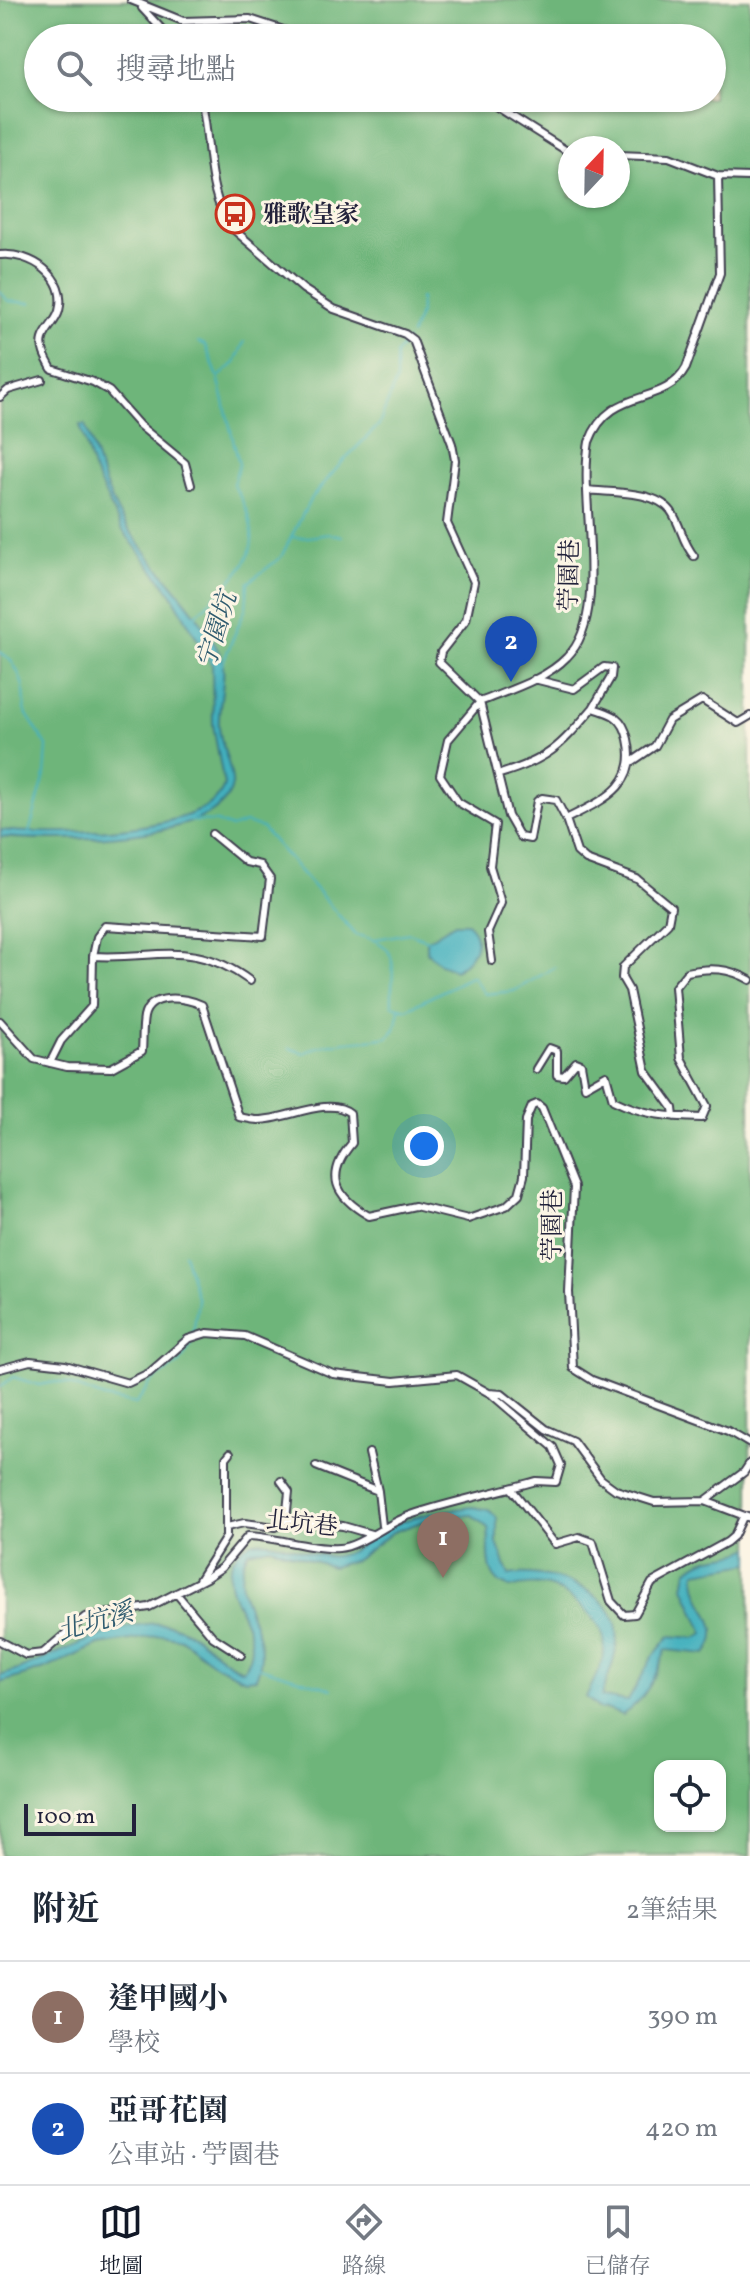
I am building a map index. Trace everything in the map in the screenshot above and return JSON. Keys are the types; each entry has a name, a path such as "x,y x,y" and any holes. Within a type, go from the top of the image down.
{"street":[{"path":"131,0 157,24"},
{"path":"140,6 183,21 250,19 265,24"},
{"path":"203,112 217,192 226,220 233,229 303,289 334,309 405,334 413,340 452,444 455,460 447,523 474,582 466,620 441,652 439,662 480,702 508,816 520,837 530,839 533,834 537,801 542,798 556,800 577,852 586,860 637,879 671,907 668,923 623,967 622,978 629,990 646,1071 673,1108 674,1117"},
{"path":"505,112 558,145"},
{"path":"630,155 669,157 718,176 750,177"},
{"name":"苧園巷","path":"480,702 534,679 567,658 585,628 589,600 586,455 595,424 612,407 664,388 681,378 686,368 720,273 718,176"},
{"path":"0,255 15,253 32,259 47,270 59,294 60,309 43,339 44,356 52,369 93,382 109,391 139,425 185,463 191,485"},
{"path":"0,397 8,390 42,380"},
{"path":"587,490 659,499 672,512 683,543 694,556"},
{"path":"500,774 531,764 558,749 593,708 611,677 612,668 604,667 574,689 534,679"},
{"path":"566,819 600,802 622,784 633,761 655,746 669,720 702,700 729,720 738,723 750,716"},
{"path":"480,702 448,740 440,775 458,802 495,824 490,866 501,903 488,932 492,961"},
{"path":"593,708 617,715 626,728 633,761"},
{"path":"50,1063 61,1041 92,1006 93,956 97,937 105,926 263,936 270,879 260,865 246,862 212,834"},
{"path":"93,956 116,957 173,951 233,968 250,981"},
{"path":"536,1069 549,1048 553,1048 557,1051 557,1075 564,1076 576,1062 581,1064 585,1087 606,1075 613,1100 651,1115 702,1118 707,1106 681,1058 675,987 687,972 709,967 732,971 750,980"},
{"name":"苧園巷","path":"0,1021 23,1051 34,1059 83,1069 111,1068 142,1051 144,1017 155,1003 180,998 202,1005 239,1117 260,1121 330,1105 342,1107 350,1113 352,1143 336,1161 335,1182 341,1193 369,1216 415,1206 468,1219 506,1206 519,1194 524,1168 526,1120 532,1106 537,1104 542,1108 574,1187 569,1292 573,1368 592,1380 728,1431 750,1444"},
{"name":"北坑巷","path":"0,1369 30,1361 65,1365 128,1383 149,1373 188,1339 207,1333 245,1336 333,1374 394,1381 457,1375 489,1393 560,1456 561,1472 556,1482 536,1481 382,1526 352,1545 338,1548 278,1537 248,1536 221,1568 198,1582 149,1607 85,1617 43,1653 26,1655 0,1641"},
{"name":"北坑巷","path":"489,1393 502,1394 546,1429 573,1441 601,1479 616,1490 654,1502 705,1501 746,1518"},
{"path":"198,1582 226,1537 226,1458 230,1453"},
{"path":"369,1453 382,1526"},
{"path":"705,1501 744,1472 750,1463"},
{"path":"316,1466 378,1491"},
{"path":"281,1481 289,1492 286,1520"},
{"path":"511,1488 555,1544 579,1537 593,1542 611,1601 624,1615 635,1614 652,1583 734,1536 746,1518"},
{"path":"227,1527 244,1523 276,1527 286,1520 343,1526 371,1534"},
{"path":"176,1593 213,1637 241,1655"}],"green space":[{"path":"0,0 750,0 750,1856 0,1856"}],"water":[{"path":"80,425 85,425 107,490 126,526 188,604 220,654 223,680 219,727 232,785 221,805 198,819 166,829 91,838 0,837 1,830 87,831 159,823 190,814 213,802 224,785 213,725 212,665 171,593 121,528 93,469"},
{"path":"455,923 467,923 473,929 476,942 471,955 455,970 440,964 427,952 427,940"},
{"path":"473,1507 489,1510 497,1518 497,1543 509,1575 538,1575 571,1583 600,1599 610,1611 616,1624 617,1642 601,1697 628,1701 653,1656 670,1636 695,1638 704,1633 684,1587 687,1571 703,1560 750,1548 750,1563 696,1572 699,1594 712,1623 713,1643 706,1654 666,1650 644,1694 622,1715 600,1710 586,1697 604,1654 602,1631 591,1616 568,1596 553,1588 532,1585 510,1588 501,1584 495,1578 490,1563 488,1528 472,1515 433,1518 393,1532 356,1560 332,1567 271,1547 248,1551 242,1569 242,1585 260,1644 261,1660 256,1678 245,1679 217,1666 181,1639 162,1635 99,1645 45,1669 0,1683 0,1676 108,1633 151,1624 170,1625 190,1633 243,1670 250,1655 251,1641 231,1588 229,1574 233,1560 242,1548 253,1542 266,1541 323,1556 342,1555 405,1520"}],"waterway":[{"path":"0,291 8,301 30,303"},
{"name":"宁園坑","path":"411,335 420,313 420,298"},
{"name":"宁園坑","path":"221,667 246,607 248,583 281,557 310,500 379,425 396,381 396,354 407,340"},
{"path":"195,616 238,572 252,544 245,508 233,484 239,464 218,377 205,345 198,342"},
{"path":"220,376 235,363 244,342"},
{"path":"292,537 342,536"},
{"path":"0,652 17,670 23,686 24,710 47,746 45,775 29,833"},
{"path":"187,821 217,822 231,828 245,823 262,828 356,935 372,939 388,951 393,969 392,1005 407,1009 472,976 485,994 514,991 555,967"},
{"path":"376,939 409,933 428,940"},
{"path":"289,1048 304,1053 334,1043 388,1037 395,1029 400,1007"},
{"path":"184,1253 198,1301 193,1333"},
{"path":"0,1387 13,1377 39,1385 56,1382 104,1398 136,1404 151,1382 180,1363 191,1344"},
{"path":"260,1667 332,1689"}],"place":[{"name":"雅歌皇家","path":"235,214"},
{"name":"亞哥花園","path":"511,682"},
{"name":"逢甲國小","path":"443,1578"}],"water label":[{"name":"北坑溪","path":"95,1621"}]}
